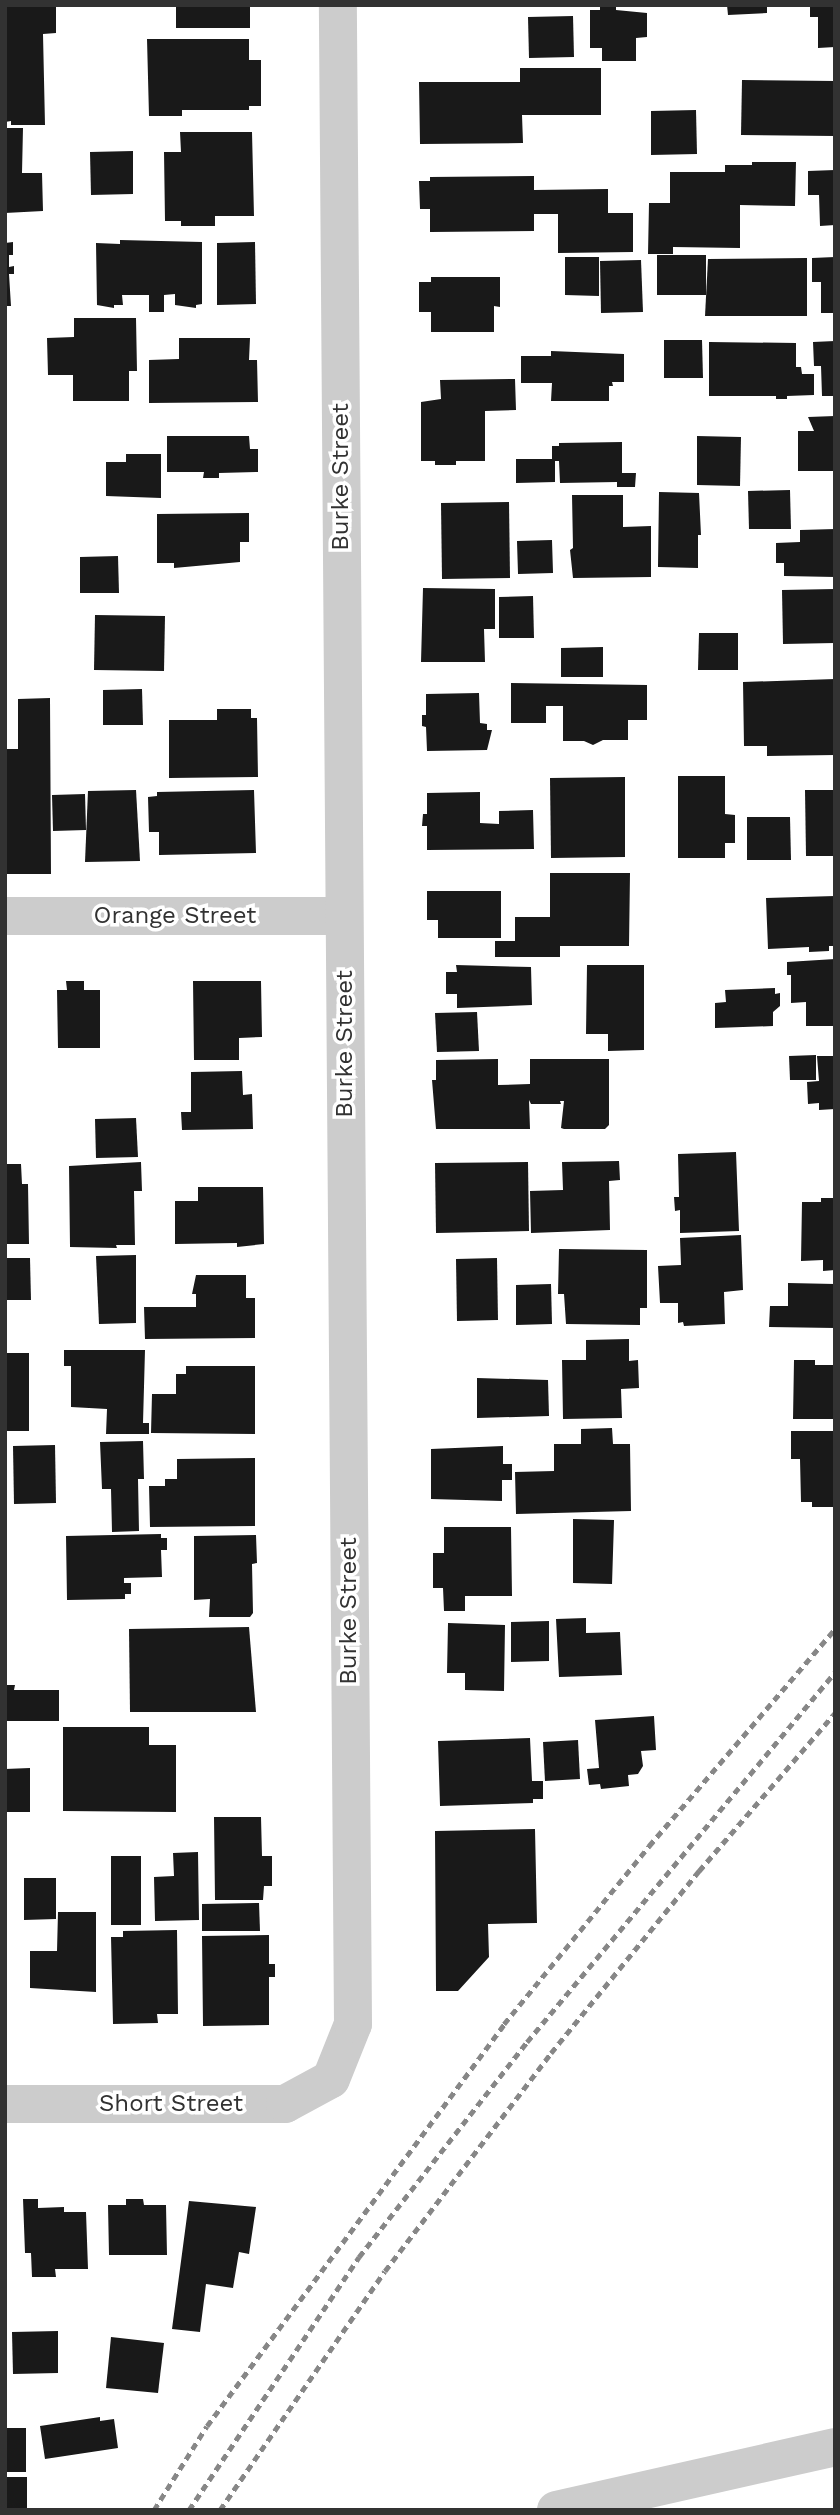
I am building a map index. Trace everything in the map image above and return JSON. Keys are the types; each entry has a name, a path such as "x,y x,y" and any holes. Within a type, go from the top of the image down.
{"street":[{"name":"Burke Street","path":"331,2079 353,2024 338,5"},
{"name":"Orange Street","path":"5,916 344,916"},
{"name":"Short Street","path":"5,2104 285,2104 331,2079"},
{"path":"561,2509 835,2446"}],"building":[{"path":"5,5 56,5 56,33 43,34 45,125 11,125 11,121 5,122"},
{"path":"176,5 250,5 250,28 176,28"},
{"path":"600,5 616,5 616,10 647,13 647,37 636,38 636,61 602,61 602,48 590,48 590,10 600,10"},
{"path":"727,5 767,5 767,13 728,15"},
{"path":"810,5 835,5 835,47 818,48 818,17 810,17"},
{"path":"573,16 574,57 529,58 528,17"},
{"path":"147,39 249,39 249,60 261,60 261,106 249,106 249,110 182,110 182,116 149,116"},
{"path":"520,68 601,68 601,115 522,115 523,143 420,144 419,82 520,82"},
{"path":"742,80 835,81 835,136 741,135"},
{"path":"696,110 697,154 651,155 651,111"},
{"path":"5,128 23,128 22,173 42,173 43,211 5,213"},
{"path":"180,132 252,132 254,216 215,216 215,226 181,226 181,221 165,221 164,152 181,152"},
{"path":"133,151 133,194 91,195 90,152"},
{"path":"752,162 796,162 795,206 740,205 740,248 673,247 673,254 648,254 649,203 670,203 670,172 725,172 725,165 752,165"},
{"path":"835,170 835,225 820,226 819,195 808,195 808,171"},
{"path":"534,176 534,190 608,189 608,213 633,213 633,252 558,253 558,214 534,214 534,231 430,232 430,209 420,209 419,181 430,181 430,177"},
{"path":"120,240 202,242 202,304 196,305 196,308 175,305 175,294 164,295 164,312 149,312 149,295 122,295 123,305 114,305 114,308 97,305 96,243 120,244"},
{"path":"13,242 13,255 9,255 9,267 14,266 14,274 9,274 11,306 5,306 5,243"},
{"path":"255,242 256,304 217,305 217,243"},
{"path":"657,255 706,255 706,295 657,295"},
{"path":"565,257 599,257 599,296 565,295"},
{"path":"835,257 835,313 821,313 821,282 812,282 812,258"},
{"path":"807,258 807,316 705,316 708,259"},
{"path":"641,260 643,312 601,313 600,261"},
{"path":"431,277 500,277 500,307 494,306 494,332 431,332 431,312 419,312 419,282 431,282"},
{"path":"74,318 136,318 137,371 129,371 129,401 73,401 73,375 48,375 47,338 74,337"},
{"path":"179,338 250,338 249,360 257,360 258,402 149,403 149,360 179,359"},
{"path":"664,340 702,340 703,378 664,378"},
{"path":"835,341 835,396 822,396 821,366 814,366 813,342"},
{"path":"709,342 796,343 796,367 801,367 802,374 814,374 814,395 787,396 787,399 776,399 776,396 709,396"},
{"path":"551,351 624,354 624,382 612,382 613,386 609,386 609,401 551,401 552,383 521,383 521,356 551,356"},
{"path":"515,379 516,410 485,411 485,461 456,461 456,465 435,465 435,461 421,461 421,402 441,399 440,380"},
{"path":"835,416 835,471 798,471 798,431 814,431 808,417"},
{"path":"167,436 249,436 250,449 258,449 258,472 219,473 219,478 203,478 204,472 167,472"},
{"path":"697,436 741,437 740,486 697,485"},
{"path":"622,442 622,473 636,473 635,487 617,487 617,482 560,483 559,461 555,461 555,482 516,483 516,459 552,459 552,446 559,446 559,443"},
{"path":"126,454 161,454 161,498 106,496 106,462 126,462"},
{"path":"790,490 791,529 749,529 748,491"},
{"path":"659,492 699,493 701,535 698,535 698,568 658,567"},
{"path":"572,495 623,495 623,527 651,526 651,577 573,578 570,550 573,548"},
{"path":"509,502 510,578 442,579 441,503"},
{"path":"249,513 249,542 240,542 240,562 174,568 174,563 157,563 157,514"},
{"path":"835,529 835,577 784,576 784,563 776,563 776,543 800,542 800,530"},
{"path":"552,540 553,573 518,574 517,541"},
{"path":"118,556 119,593 80,593 80,557"},
{"path":"423,588 495,589 495,629 484,629 485,662 421,662"},
{"path":"835,589 835,643 783,644 782,590"},
{"path":"533,596 534,638 499,638 499,597"},
{"path":"95,615 165,616 164,671 94,670"},
{"path":"699,633 738,633 738,670 698,670"},
{"path":"603,647 603,677 561,677 561,648"},
{"path":"835,679 835,755 767,756 767,746 744,746 743,682"},
{"path":"511,683 647,685 647,720 628,720 628,740 603,740 593,745 584,741 563,741 563,706 546,706 546,723 511,723"},
{"path":"142,689 143,725 103,725 103,690"},
{"path":"479,693 480,723 487,724 487,730 492,730 487,750 427,751 426,727 422,726 422,715 426,715 426,694"},
{"path":"50,698 51,874 5,874 5,749 18,749 18,699"},
{"path":"217,709 251,709 251,718 257,718 258,777 169,778 169,720 217,720"},
{"path":"678,776 725,776 725,814 735,815 735,843 725,843 725,858 678,858"},
{"path":"625,777 625,857 551,858 550,778"},
{"path":"136,790 140,861 85,862 88,791"},
{"path":"254,790 256,853 159,855 159,832 149,832 148,797 157,796 157,792"},
{"path":"805,790 835,790 835,856 806,856"},
{"path":"480,792 480,823 499,824 499,811 533,810 534,849 427,850 427,826 422,826 423,814 427,814 427,793"},
{"path":"85,794 86,830 53,831 52,795"},
{"path":"747,817 790,817 791,860 747,860"},
{"path":"550,873 630,873 629,946 560,946 560,957 495,957 495,941 515,941 515,917 550,917"},
{"path":"427,891 501,891 501,938 438,938 438,920 427,920"},
{"path":"835,896 835,946 829,946 829,951 809,952 809,947 768,949 766,898"},
{"path":"835,959 835,1026 806,1026 806,1002 791,1003 791,975 787,975 787,962"},
{"path":"456,965 531,967 532,1005 457,1008 457,994 446,994 446,972 457,972"},
{"path":"587,965 644,965 644,1050 608,1051 608,1034 586,1034"},
{"path":"66,981 84,981 84,990 100,990 100,1048 58,1048 57,990 67,990"},
{"path":"193,981 261,981 262,1037 239,1038 239,1060 194,1060"},
{"path":"775,988 775,994 780,993 780,1006 773,1012 773,1026 715,1028 715,1003 726,1002 725,990"},
{"path":"477,1012 479,1051 437,1052 435,1013"},
{"path":"816,1055 816,1080 790,1080 789,1056"},
{"path":"817,1056 835,1056 835,1109 819,1110 819,1103 808,1104 807,1082 819,1081"},
{"path":"498,1059 498,1085 530,1084 530,1059 609,1059 609,1125 605,1129 564,1129 561,1128 564,1101 560,1101 561,1104 531,1104 529,1100 530,1129 436,1129 432,1080 436,1080 436,1060"},
{"path":"242,1071 243,1095 252,1094 253,1129 182,1130 181,1112 191,1112 191,1072"},
{"path":"136,1118 138,1157 96,1158 95,1119"},
{"path":"736,1152 739,1231 680,1233 680,1210 675,1211 674,1197 679,1197 678,1154"},
{"path":"619,1161 620,1180 609,1181 610,1230 531,1233 530,1191 563,1190 562,1162"},
{"path":"141,1162 142,1191 134,1191 135,1245 116,1245 117,1248 70,1247 69,1166"},
{"path":"528,1162 529,1231 436,1233 435,1163"},
{"path":"5,1164 21,1164 22,1184 28,1184 29,1244 5,1244"},
{"path":"198,1187 263,1187 264,1244 237,1247 237,1243 175,1244 175,1201 198,1201"},
{"path":"821,1198 835,1198 835,1270 823,1271 823,1260 801,1261 802,1202 821,1202"},
{"path":"741,1235 743,1290 724,1292 725,1324 684,1326 683,1322 678,1323 678,1303 660,1303 658,1266 681,1265 680,1238"},
{"path":"559,1249 647,1250 647,1308 640,1308 640,1325 566,1324 564,1294 558,1294"},
{"path":"136,1255 136,1323 99,1324 96,1256"},
{"path":"5,1258 30,1258 31,1300 5,1300"},
{"path":"497,1258 498,1320 457,1321 456,1259"},
{"path":"196,1275 246,1275 246,1298 255,1298 255,1338 145,1339 144,1307 196,1307 196,1294 192,1294"},
{"path":"788,1283 835,1284 835,1328 769,1327 770,1306 788,1306"},
{"path":"551,1284 552,1324 516,1325 516,1285"},
{"path":"629,1339 629,1361 638,1360 639,1388 621,1389 622,1418 563,1419 562,1360 586,1360 586,1340"},
{"path":"64,1350 145,1350 143,1423 149,1423 149,1434 106,1434 107,1409 71,1407 71,1366 64,1366"},
{"path":"5,1353 29,1353 29,1431 5,1431"},
{"path":"794,1360 815,1360 815,1365 835,1365 835,1419 793,1419"},
{"path":"186,1366 255,1366 255,1434 151,1433 152,1394 176,1394 176,1374 186,1374"},
{"path":"477,1378 548,1380 549,1416 477,1418"},
{"path":"612,1428 613,1444 630,1444 631,1511 516,1514 515,1472 554,1471 554,1444 581,1444 581,1429"},
{"path":"791,1431 835,1431 835,1507 812,1507 812,1502 801,1502 800,1459 791,1459"},
{"path":"143,1441 144,1479 138,1479 139,1531 112,1532 111,1489 102,1489 100,1442"},
{"path":"55,1445 56,1503 14,1504 13,1446"},
{"path":"503,1446 503,1464 512,1464 512,1480 502,1480 502,1501 431,1499 431,1449"},
{"path":"255,1458 255,1526 150,1527 149,1486 165,1486 165,1479 177,1479 177,1459"},
{"path":"573,1519 614,1520 612,1584 573,1583"},
{"path":"444,1527 511,1527 512,1596 465,1596 465,1611 444,1611 443,1588 433,1588 433,1553 444,1553"},
{"path":"161,1534 161,1538 167,1538 167,1550 161,1550 162,1577 124,1578 124,1583 131,1583 131,1594 125,1594 125,1599 67,1600 66,1536"},
{"path":"256,1535 257,1563 252,1564 253,1613 250,1617 209,1617 210,1599 194,1600 194,1536"},
{"path":"586,1618 586,1633 620,1632 622,1675 559,1677 556,1619"},
{"path":"549,1621 549,1661 511,1662 511,1622"},
{"path":"448,1623 505,1625 504,1691 465,1690 465,1673 447,1673"},
{"path":"249,1627 256,1712 130,1712 129,1629"},
{"path":"5,1685 15,1685 14,1690 59,1690 59,1721 5,1721"},
{"path":"654,1716 656,1750 641,1751 643,1766 638,1774 628,1775 629,1786 601,1789 600,1784 589,1785 587,1769 599,1768 595,1720"},
{"path":"63,1727 149,1727 149,1745 176,1745 176,1812 63,1811"},
{"path":"530,1738 532,1781 543,1781 543,1799 533,1799 533,1803 440,1806 438,1741"},
{"path":"578,1740 580,1779 545,1781 543,1742"},
{"path":"30,1768 30,1812 5,1812 5,1769"},
{"path":"214,1817 261,1817 262,1856 272,1856 272,1886 264,1886 263,1900 215,1900"},
{"path":"535,1829 537,1923 488,1924 489,1957 458,1991 436,1991 435,1831"},
{"path":"198,1852 199,1920 155,1921 154,1877 174,1876 173,1853"},
{"path":"111,1856 141,1856 141,1925 111,1925"},
{"path":"24,1878 56,1878 56,1919 24,1920"},
{"path":"259,1903 260,1931 202,1931 202,1904"},
{"path":"58,1912 96,1912 96,1992 30,1988 30,1951 57,1951"},
{"path":"177,1930 178,2014 157,2014 158,2023 113,2024 111,1937 123,1937 123,1931"},
{"path":"269,1935 269,1964 275,1964 275,1977 269,1977 269,2025 203,2026 202,1936"},
{"path":"23,2199 38,2199 38,2208 64,2207 64,2212 86,2212 88,2269 55,2269 56,2277 32,2277 31,2253 25,2253"},
{"path":"126,2199 143,2199 144,2205 166,2205 167,2255 109,2255 108,2205 126,2205"},
{"path":"189,2201 256,2207 249,2254 239,2252 233,2288 206,2284 200,2332 172,2329"},
{"path":"58,2331 58,2373 13,2374 12,2332"},
{"path":"111,2337 164,2343 158,2393 106,2388"},
{"path":"100,2417 100,2421 114,2419 118,2448 45,2459 40,2426"},
{"path":"5,2428 26,2428 26,2472 5,2472"},
{"path":"5,2477 27,2477 27,2510 5,2510"}],"railway":[{"path":"154,2510 207,2426 504,2024 649,1846 835,1629"},
{"path":"189,2510 359,2257 527,2042 835,1672"},
{"path":"220,2510 385,2271 551,2053 699,1871 835,1713"}]}
